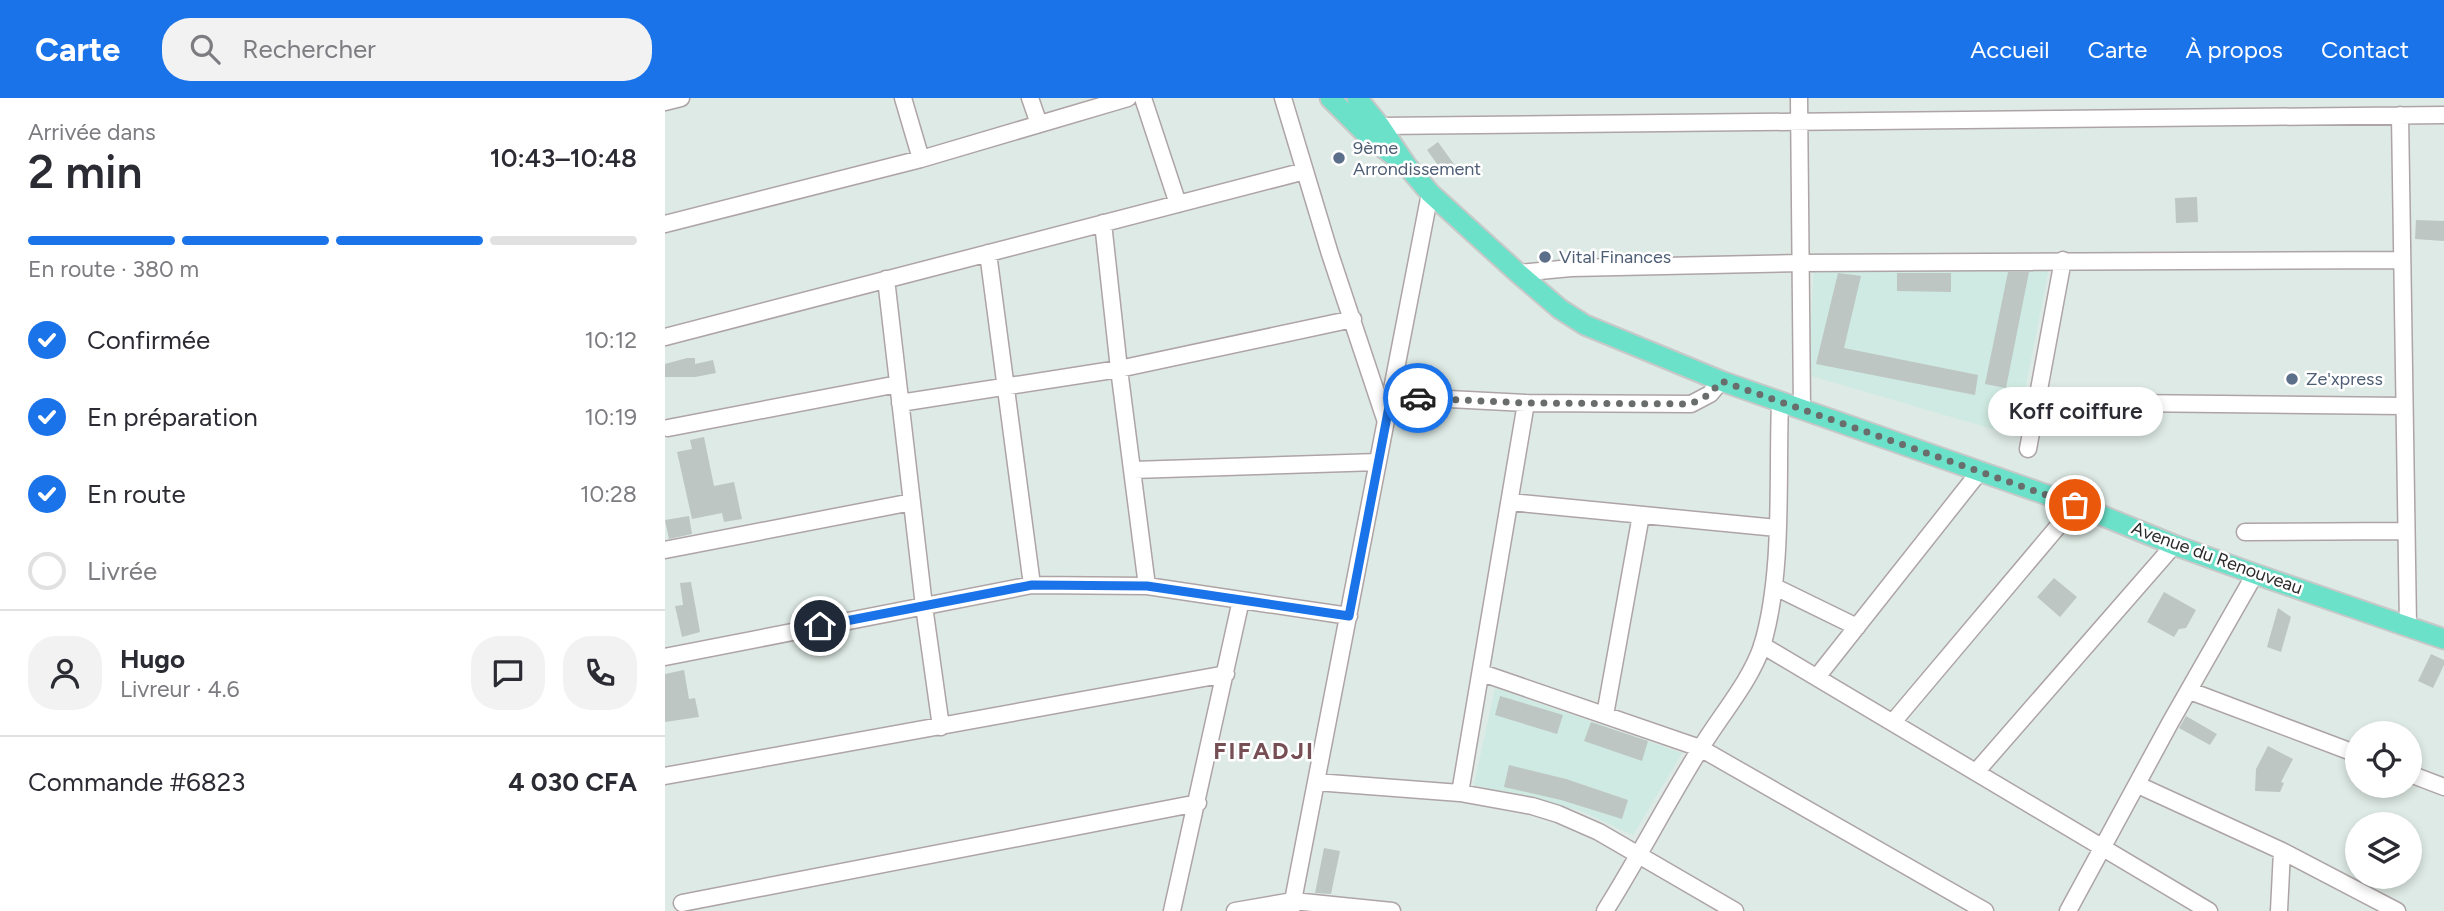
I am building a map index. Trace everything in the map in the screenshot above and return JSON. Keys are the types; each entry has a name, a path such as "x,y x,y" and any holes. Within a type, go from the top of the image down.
{"main road":[{"name":"Avenue du Renouveau","path":"1330,98 1370,138 1406,166"},
{"name":"Avenue du Renouveau","path":"1357,98 1380,126 1406,166 1430,193 1560,309 1584,324 1721,381 2075,505 2255,574 2444,639"}],"street":[{"path":"665,102 681,98"},
{"path":"903,98 921,159"},
{"path":"1030,98 1039,124"},
{"path":"665,224 921,159 1128,98"},
{"path":"1143,98 1178,204"},
{"path":"1283,98 1330,254 1386,421"},
{"path":"1799,98 1802,409"},
{"path":"2400,115 2408,625"},
{"path":"1380,126 2444,115"},
{"path":"665,337 1305,171"},
{"path":"1292,906 1430,193"},
{"path":"1103,223 1147,586"},
{"path":"988,253 1032,585"},
{"path":"2028,449 2063,260"},
{"path":"1518,273 1571,268 1800,263 2402,260"},
{"path":"887,279 923,606 941,727"},
{"path":"900,403 1119,369 1353,319"},
{"path":"1391,396 1526,403 1691,404 1710,394 1721,381"},
{"path":"668,428 898,384"},
{"path":"1605,911 1700,748 1755,662 1762,645 1775,587 1780,402"},
{"path":"2037,402 2405,406"},
{"path":"1460,793 1526,403"},
{"path":"1133,470 1378,462"},
{"path":"1817,677 1980,471"},
{"path":"665,550 912,502"},
{"path":"1510,502 1777,528"},
{"path":"1893,722 2075,505"},
{"path":"1605,715 1641,515"},
{"path":"2245,532 2406,531"},
{"path":"1976,772 2174,545"},
{"path":"2068,911 2255,574"},
{"path":"665,657 1032,585 1147,586 1349,616"},
{"path":"1775,587 1857,627"},
{"path":"1173,911 1241,600"},
{"path":"1762,645 2102,850 2209,911"},
{"path":"1482,673 1700,748 1985,911"},
{"path":"665,776 1226,674"},
{"path":"2190,691 2345,749"},
{"path":"2422,779 2444,787"},
{"path":"1316,782 1460,793 1511,800 1558,814 1598,832 1735,911"},
{"path":"2138,785 2282,851 2391,910"},
{"path":"683,903 1198,803"},
{"path":"2279,911 2282,851"},
{"path":"1235,911 1292,906 1392,911"}],"shaded area":[{"path":"1814,266 2049,268 2016,436 1808,375"},
{"path":"1495,688 1682,753 1633,835 1581,811 1474,785"}],"building":[{"path":"1438,142 1456,167 1445,175 1427,150"},
{"path":"2197,197 2198,222 2176,223 2175,198"},
{"path":"2416,220 2444,221 2444,241 2415,239"},
{"path":"2008,272 2029,272 2006,388 1985,384"},
{"path":"1838,273 1861,276 1844,348 1978,375 1975,395 1816,364"},
{"path":"1897,273 1951,273 1951,292 1897,291"},
{"path":"695,358 695,364 713,360 716,373 695,377 665,377 665,364"},
{"path":"704,437 714,486 734,482 742,519 724,522 722,513 692,519 677,452 692,449 690,440"},
{"path":"689,516 692,534 669,539 665,520"},
{"path":"2054,578 2077,597 2060,617 2037,597"},
{"path":"691,582 700,632 682,637 675,606 683,605 680,583"},
{"path":"2164,592 2196,610 2186,628 2179,629 2174,637 2147,622"},
{"path":"2278,608 2291,617 2281,652 2267,647"},
{"path":"2431,654 2444,660 2433,688 2418,681"},
{"path":"684,670 689,699 695,698 699,717 665,722 665,674"},
{"path":"1500,696 1563,715 1557,734 1495,715"},
{"path":"2186,716 2217,734 2210,745 2179,728"},
{"path":"1591,722 1648,741 1642,761 1584,741"},
{"path":"2268,746 2293,759 2281,782 2284,783 2280,792 2255,791 2256,769"},
{"path":"1509,765 1566,779 1628,800 1622,819 1561,800 1504,787"},
{"path":"1324,848 1340,851 1331,894 1315,893"}],"way so far":[{"path":"1418,398 1526,403 1691,404 1710,394 1721,381 2075,505"}],"place":[{"name":"9ème Arrondissement","path":"1339,158"},
{"name":"Vital Finances","path":"1545,257"},
{"name":"Ze'xpress","path":"2292,379"},
{"name":"Koff coiffure","path":"2075,505"}],"district":[{"name":"FIFADJI","path":"1264,751"}],"route":[{"path":"820,626 1032,585 1147,586 1349,616 1391,396 1418,398"}]}
